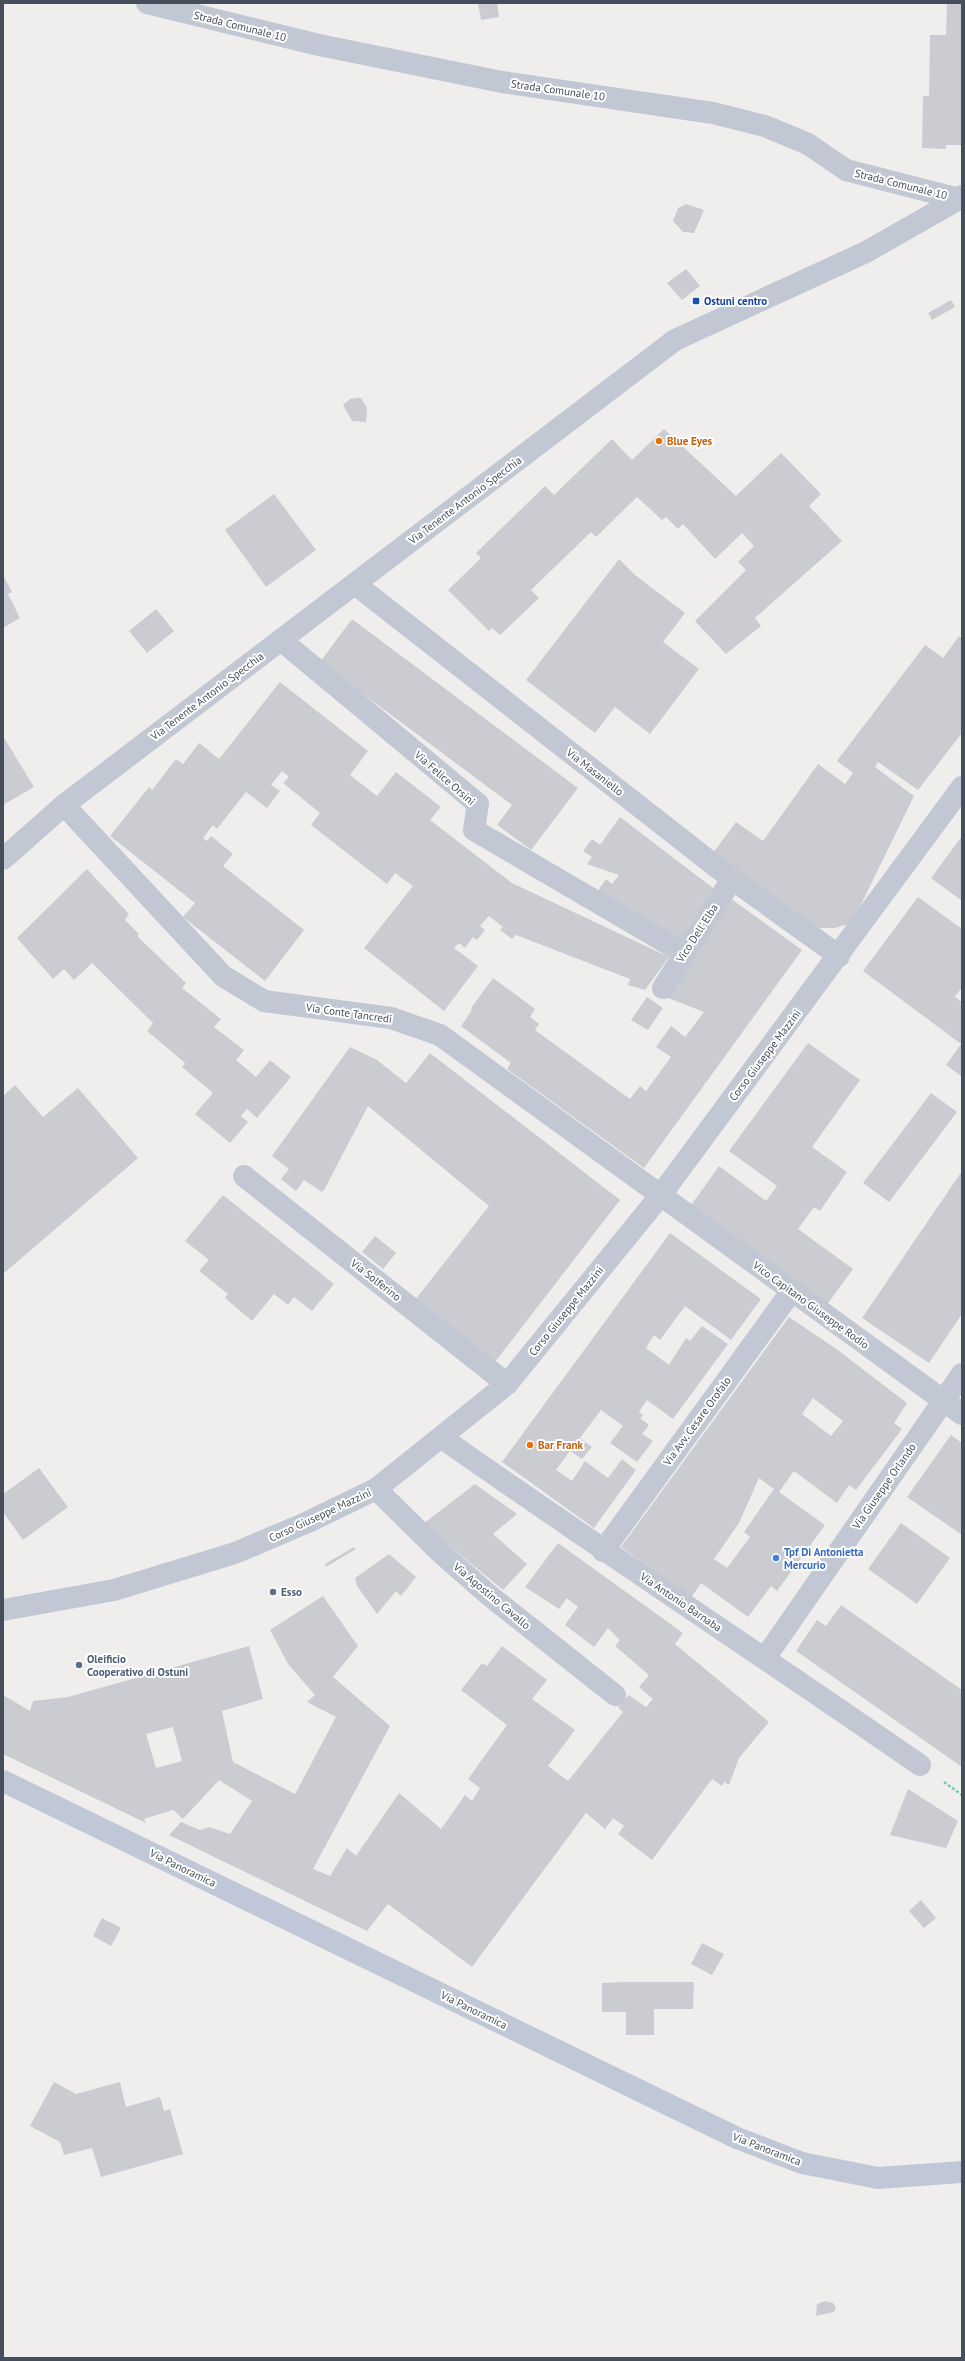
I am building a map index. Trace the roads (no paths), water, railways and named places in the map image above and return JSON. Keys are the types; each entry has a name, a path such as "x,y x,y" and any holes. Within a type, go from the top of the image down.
{"main road":[{"name":"Via Panoramica","path":"3,1781 737,2138 802,2163 878,2178 962,2172"}],"street":[{"name":"Strada Comunale 10","path":"147,3 319,45 502,82 713,112 764,126 808,144 846,170 960,197"},
{"name":"Via Tenente Antonio Specchia","path":"3,859 64,805 674,340 866,252 960,197"},
{"name":"Via Masaniello","path":"355,584 732,879 839,956"},
{"name":"Via Felice Orsini","path":"281,640 478,804 474,830 684,953"},
{"name":"Corso Giuseppe Mazzini","path":"3,1610 114,1590 235,1553 308,1522 376,1489 442,1438 507,1384 660,1196 839,956 962,787"},
{"name":"Via Conte Tancredi","path":"64,805 223,976 264,1001 391,1018 440,1035 660,1196"},
{"name":"Vico Dell' Elba","path":"663,988 732,879"},
{"name":"Via Solferino","path":"244,1176 507,1384"},
{"name":"Vico Capitano Giuseppe Rodio","path":"660,1196 962,1414"},
{"name":"Via Avv. Cesare Orofalo","path":"603,1551 792,1292"},
{"name":"Via Giuseppe Orlando","path":"765,1658 962,1374"},
{"name":"Via Antonio Barnaba","path":"442,1438 603,1551 765,1658 920,1765"},
{"name":"Via Agostino Cavallo","path":"376,1489 441,1553 490,1596 615,1695"}],"place":[{"name":"Ostuni centro","path":"696,301"},
{"name":"Blue Eyes","path":"659,441"},
{"name":"Bar Frank","path":"530,1445"},
{"name":"Tpf Di Antonietta Mercurio","path":"776,1558"},
{"name":"Esso","path":"273,1592"},
{"name":"Oleificio Cooperativo di Ostuni","path":"79,1665"}]}
